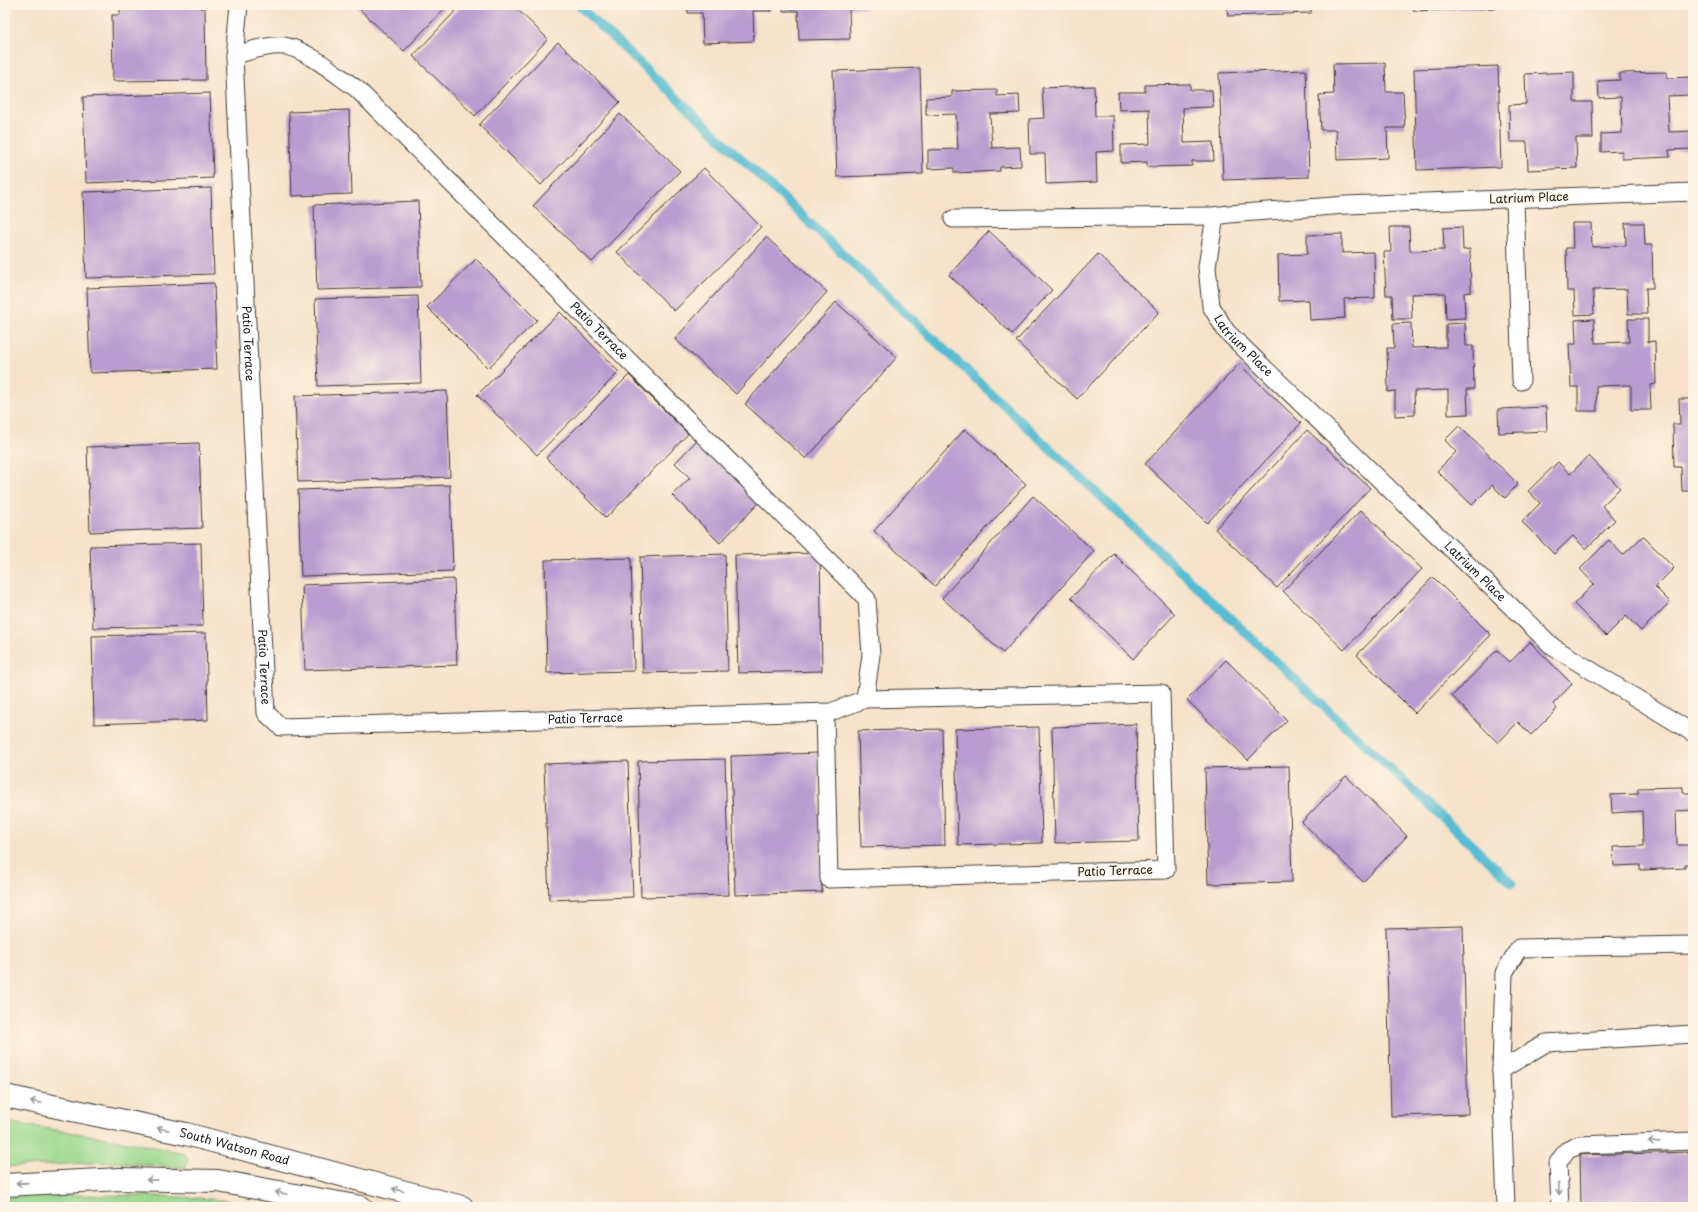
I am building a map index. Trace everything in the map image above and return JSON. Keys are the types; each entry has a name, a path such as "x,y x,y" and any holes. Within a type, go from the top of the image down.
{"main road":[{"name":"South Watson Road","path":"5,1096 186,1134 462,1207"},
{"path":"5,1185 120,1179 218,1181 361,1207"}],"lane":[{"name":"Patio Terrace","path":"239,5 234,56 266,713 280,727 825,712 836,710 865,699 1161,693 1166,870 829,879 825,712"},
{"name":"Patio Terrace","path":"234,56 254,49 285,46 310,56 357,89 867,599 872,655 865,699"},
{"name":"Latrium Place","path":"1693,192 1346,205 1215,216 1207,267 1211,306 1226,331 1553,647 1693,733"},
{"path":"1515,198 1521,381"},
{"path":"953,219 1215,216"},
{"path":"1506,1207 1501,1070 1504,973 1519,948 1693,946"},
{"path":"1501,1070 1546,1042 1693,1034"},
{"path":"1560,1207 1558,1163 1566,1151 1579,1145 1693,1141"}],"green space":[{"path":"5,1122 95,1136 185,1153 188,1160 185,1168 109,1162 5,1167"},
{"path":"39,1195 184,1197 214,1199 271,1207 5,1207 5,1198"}],"building":[{"path":"120,5 201,5 201,8 205,8 206,80 113,81 112,15 120,15"},
{"path":"355,5 448,5 404,51"},
{"path":"461,5 513,5 548,39 475,116 413,56"},
{"path":"687,5 771,5 771,11 753,11 754,41 703,43 702,13 688,13"},
{"path":"783,5 867,5 867,8 849,9 850,39 799,40 798,11 783,11"},
{"path":"1227,5 1311,5 1311,13 1228,16"},
{"path":"1414,5 1496,5 1496,8 1414,11"},
{"path":"558,42 620,102 541,185 479,125"},
{"path":"1385,63 1386,92 1403,92 1405,128 1387,128 1388,158 1337,160 1336,130 1321,130 1319,95 1334,94 1333,64"},
{"path":"1498,66 1501,167 1417,170 1414,69"},
{"path":"920,68 923,174 837,177 833,71"},
{"path":"1306,70 1309,177 1223,180 1219,73"},
{"path":"1574,72 1574,102 1592,102 1593,138 1576,138 1577,168 1528,170 1527,142 1510,142 1509,105 1526,104 1525,74"},
{"path":"1667,72 1667,78 1690,77 1691,95 1667,96 1669,132 1692,131 1692,149 1669,150 1670,157 1623,159 1622,151 1601,152 1601,134 1622,133 1621,97 1599,98 1598,81 1620,80 1620,73"},
{"path":"1190,84 1190,90 1212,90 1213,107 1183,108 1184,143 1213,142 1214,161 1192,161 1192,166 1147,167 1147,162 1121,163 1121,145 1150,144 1149,109 1119,110 1118,92 1145,92 1145,85"},
{"path":"1094,86 1095,116 1113,116 1114,151 1096,152 1097,182 1046,184 1045,154 1030,154 1029,119 1044,118 1042,88"},
{"path":"997,90 997,96 1019,95 1020,113 990,114 992,148 1020,147 1021,166 1000,167 1000,171 954,173 954,168 928,169 928,150 958,149 956,114 926,115 926,98 952,97 952,91"},
{"path":"210,93 213,178 86,183 83,97"},
{"path":"349,110 352,194 292,196 289,112"},
{"path":"620,114 680,171 592,262 533,206"},
{"path":"704,168 761,227 674,311 617,252"},
{"path":"211,188 214,274 86,278 83,192"},
{"path":"418,201 421,287 317,290 314,205"},
{"path":"1572,223 1591,223 1592,247 1626,246 1625,223 1644,223 1645,245 1652,245 1653,288 1646,288 1647,314 1628,314 1627,289 1593,290 1594,314 1575,315 1574,291 1567,291 1566,248 1573,248"},
{"path":"1390,227 1409,227 1410,251 1444,250 1443,228 1462,227 1463,250 1470,249 1471,292 1464,293 1465,318 1446,319 1445,293 1411,294 1412,319 1393,319 1392,295 1386,295 1384,252 1391,252"},
{"path":"989,231 1052,290 1012,334 949,275"},
{"path":"1342,234 1342,253 1374,252 1375,298 1344,299 1345,318 1310,320 1309,300 1279,301 1278,255 1307,254 1307,235"},
{"path":"766,237 827,292 736,394 675,339"},
{"path":"1098,254 1159,312 1077,399 1016,341"},
{"path":"476,259 537,320 488,368 427,307"},
{"path":"214,283 217,369 90,373 87,288"},
{"path":"418,296 421,383 318,386 315,299"},
{"path":"836,302 897,357 806,459 745,404"},
{"path":"560,312 619,372 537,455 477,395"},
{"path":"1594,319 1595,343 1629,342 1628,319 1648,319 1648,342 1655,341 1656,384 1650,385 1651,410 1631,410 1631,385 1596,386 1597,411 1578,411 1578,387 1571,387 1569,344 1576,344 1575,320"},
{"path":"1411,323 1412,348 1446,347 1446,324 1465,323 1466,346 1473,346 1474,389 1467,389 1468,414 1448,415 1448,390 1414,391 1415,415 1395,416 1395,391 1388,392 1387,348 1394,348 1393,324"},
{"path":"1239,364 1301,423 1207,523 1145,464"},
{"path":"629,375 688,434 606,518 546,458"},
{"path":"447,391 450,477 298,482 295,396"},
{"path":"1679,399 1693,399 1693,491 1682,491 1681,467 1674,467 1673,424 1680,424"},
{"path":"1546,407 1547,431 1499,433 1498,409"},
{"path":"1459,426 1518,484 1505,498 1492,485 1472,505 1437,471 1456,452 1445,440"},
{"path":"965,429 1026,484 935,586 874,531"},
{"path":"1307,430 1370,488 1277,588 1215,529"},
{"path":"697,440 760,502 720,543 672,495 690,478 675,463"},
{"path":"199,443 202,528 90,532 87,447"},
{"path":"1589,456 1620,488 1602,506 1615,520 1586,549 1573,536 1554,554 1522,522 1540,503 1528,491 1558,462 1570,474"},
{"path":"450,485 453,571 301,576 298,490"},
{"path":"1033,496 1094,551 1003,653 942,598"},
{"path":"1361,510 1422,569 1344,650 1283,591"},
{"path":"1643,536 1674,568 1655,587 1670,602 1641,631 1626,616 1606,636 1574,604 1594,584 1580,569 1609,540 1623,555"},
{"path":"201,543 203,626 93,628 90,546"},
{"path":"820,553 822,671 738,673 735,555"},
{"path":"725,554 728,671 643,673 640,557"},
{"path":"1114,554 1175,614 1133,659 1071,598"},
{"path":"631,558 634,671 547,673 545,560"},
{"path":"1433,577 1491,635 1415,713 1357,655"},
{"path":"454,579 457,665 305,670 302,585"},
{"path":"206,633 208,720 94,724 92,636"},
{"path":"1530,642 1572,684 1553,704 1557,709 1531,735 1518,722 1498,743 1452,696 1497,650 1510,662"},
{"path":"1226,660 1287,720 1248,760 1187,700"},
{"path":"1136,724 1139,841 1055,843 1052,727"},
{"path":"1039,727 1042,843 958,845 955,729"},
{"path":"942,729 945,845 861,847 858,731"},
{"path":"818,753 822,892 735,895 731,756"},
{"path":"725,759 729,895 641,897 638,761"},
{"path":"628,761 633,897 549,900 544,764"},
{"path":"1289,766 1292,882 1208,884 1205,768"},
{"path":"1346,776 1407,836 1363,882 1302,822"},
{"path":"1683,787 1683,793 1693,793 1693,810 1676,811 1677,845 1693,845 1693,864 1685,864 1685,868 1640,870 1640,865 1614,866 1613,847 1643,846 1642,811 1612,813 1611,795 1638,794 1638,788"},
{"path":"1463,926 1468,1114 1391,1116 1386,928"},
{"path":"1693,1152 1693,1207 1581,1207 1580,1155"}],"waterway":[{"path":"578,5 1512,883"}]}
